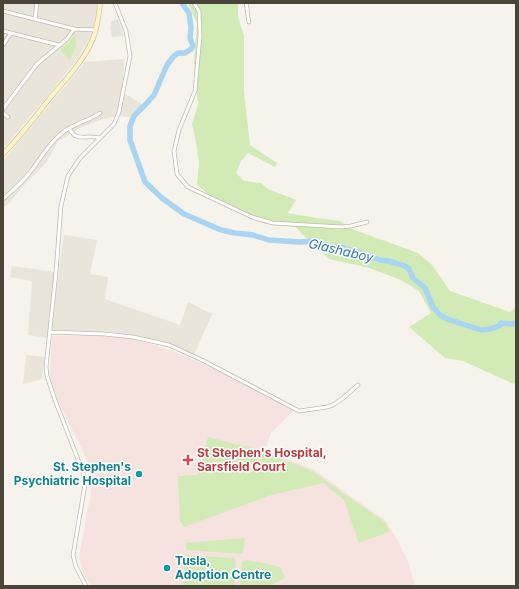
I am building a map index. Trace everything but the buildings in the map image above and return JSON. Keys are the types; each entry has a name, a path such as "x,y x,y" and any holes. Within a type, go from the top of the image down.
{"main road":[{"path":"3,154 27,127 80,60 96,30 100,3"}],"street":[{"path":"35,19 37,3"},
{"path":"86,586 76,567 73,555 85,485 84,476 47,376 46,368 61,206 68,176 80,158 114,124 119,112 130,56 126,31 115,3"},
{"path":"194,3 199,11 200,35 195,91 179,130 174,152 177,174 188,187 252,217 273,223 342,227 367,222"},
{"path":"246,3 249,22"},
{"path":"3,11 74,29 96,30"},
{"path":"3,109 37,64 67,39 74,29"},
{"path":"3,31 59,45"},
{"path":"3,44 11,34"},
{"path":"3,113 8,117"},
{"path":"3,199 24,180 44,152 63,132 93,118 100,113"},
{"path":"69,128 74,135 77,136 95,136 100,138"},
{"path":"50,332 104,334 133,337 169,346 202,360 299,411 333,405 358,385"}],"shaded area":[{"path":"3,3 99,3 99,16 92,35 77,60 3,148"},
{"path":"118,19 124,36 112,37 110,27 112,21"},
{"path":"124,59 122,92 142,104 135,118 117,116 100,120 78,129 58,141 47,162 3,208 3,161 85,62"},
{"path":"64,235 97,240 90,274 108,277 105,299 180,325 188,302 212,314 194,355 154,340 110,332 52,330"},
{"path":"12,266 56,272 47,338 28,335 32,281 10,277"},
{"name":"St Stephen's Hospital, Sarsfield Court","path":"86,335 130,338 170,350 215,369 294,410 272,432 264,451 313,469 386,521 409,564 415,586 92,586 83,572 79,557 91,492 91,470 57,398 50,378 52,336"},
{"path":"26,355 45,357 42,379 23,384"}],"green space":[{"path":"188,3 238,3 238,17 244,36 244,92 250,145 277,163 275,167 248,153 241,161 236,173 244,181 261,183 268,189 296,200 288,213 340,221 352,229 418,253 432,265 450,291 510,312 516,307 516,382 514,384 463,361 445,358 409,327 431,313 419,291 401,280 369,268 329,259 295,227 266,224 247,216 214,199 197,185 199,163 192,124 198,105 194,63 197,23"},
{"path":"75,34 75,48 69,60 60,49 70,41"},
{"path":"208,437 260,450 312,471 386,523 389,532 359,543 344,500 323,483 268,496 184,527 180,520 178,476 198,475"},
{"path":"245,538 243,554 186,550 186,543"},
{"path":"187,555 235,558 234,586 183,586 185,557"},
{"path":"247,560 281,568 285,578 269,586 240,586 242,561"}],"waterway":[{"name":"Glashaboy","path":"182,3 189,13 191,28 190,38 193,46 185,53 178,53 173,57 167,65 154,95 134,116 130,126 130,140 145,182 162,198 184,214 221,230 253,235 269,240 299,242 316,241 328,246 339,247 405,266 409,269 413,278 425,288 433,307 440,315 447,319 481,330 499,326 501,323 516,323"}],"place":[{"name":"St Stephen's Hospital, Sarsfield Court","path":"188,460"},
{"name":"St. Stephen's Psychiatric Hospital","path":"139,474"},
{"name":"Tusla, Adoption Centre","path":"167,568"}]}
